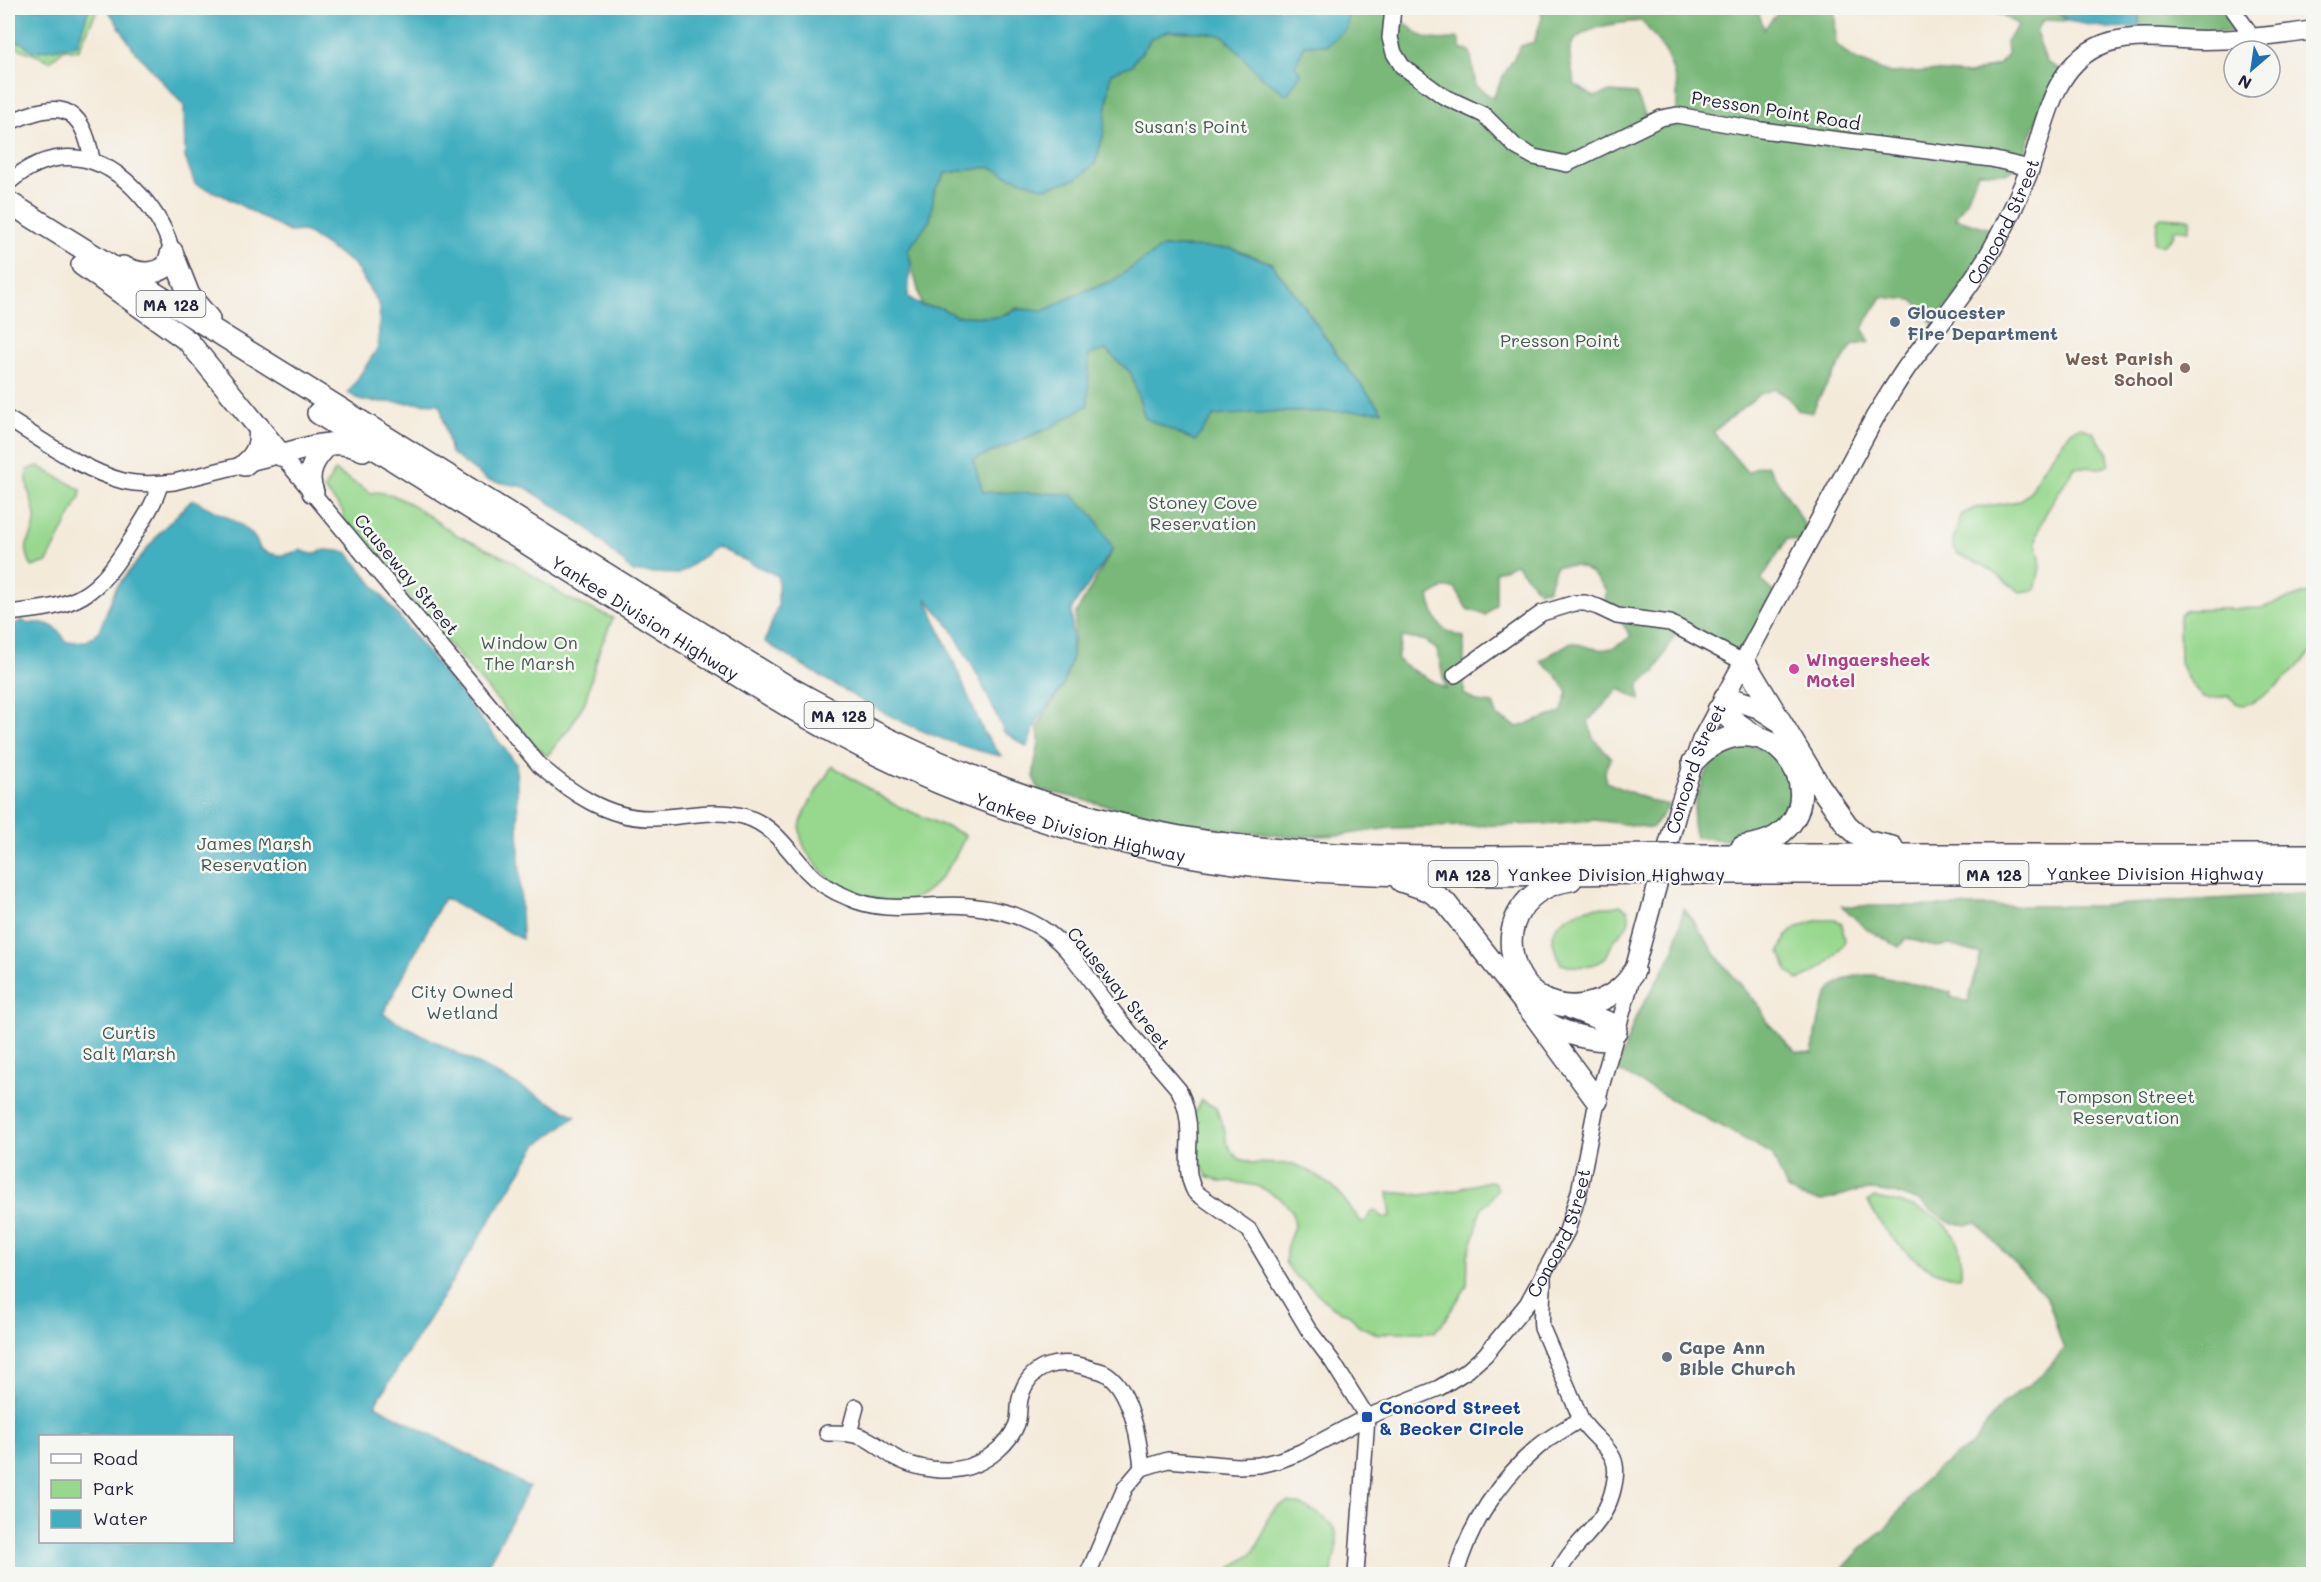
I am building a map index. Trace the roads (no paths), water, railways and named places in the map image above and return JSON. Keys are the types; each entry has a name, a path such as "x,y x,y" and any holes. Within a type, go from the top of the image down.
{"highway":[{"path":"11,210 114,263 138,272 148,273 164,268 171,260 172,252"},
{"name":"Yankee Division Highway","path":"11,210 82,266 797,711 844,738 916,772 1005,808 1052,823 1184,855 1281,868 1392,874 1679,861 2033,855 2313,855"},
{"name":"Yankee Division Highway","path":"11,210 335,406 817,703 910,750 1024,796 1143,828 1232,845 1277,850 1368,856 1648,864"},
{"path":"172,252 189,295 201,312 335,406"},
{"path":"82,266 188,341 281,455 342,442 354,445 490,520"},
{"path":"244,465 258,449 259,427"},
{"path":"314,492 309,480 311,470 318,455 329,444"},
{"path":"1744,661 1837,812 1849,829 1866,841 1899,848 2033,855"},
{"path":"1721,703 1758,707 1775,717 1782,725"},
{"path":"1679,861 1764,842 1778,835 1792,821 1797,811 1800,795 1796,771 1783,752 1758,737 1721,703"},
{"path":"1693,762 1715,742 1741,735 1758,737"},
{"name":"Yankee Division Highway","path":"1679,861 2313,873"},
{"path":"1534,1015 1562,1030 1589,1038 1606,1040 1616,1031 1610,1023 1568,1006 1550,1002 1535,994 1517,971 1512,958 1510,941 1521,908 1537,892 1563,882 1648,864"},
{"path":"1281,868 1396,880 1428,890 1438,896 1451,909 1534,1015 1597,1101"},
{"path":"1568,1006 1584,1006 1607,998 1625,984 1634,971"}],"main road":[{"name":"Concord Street","path":"2250,39 2313,30"},
{"name":"Concord Street","path":"1634,971 1678,809 1701,741 1875,417 1905,370 1990,253 2030,168 2056,91 2074,65 2098,47 2140,38 2222,40"}],"street":[{"name":"Presson Point Road","path":"1393,8 1390,38 1394,53 1402,66 1443,96 1484,114 1516,147 1534,158 1567,164 1661,118 1677,115 1761,130 1991,159 2030,168"},
{"path":"2232,8 2247,29 2250,39"},
{"path":"8,123 45,109 56,108 66,111 76,118 87,135 92,160"},
{"path":"8,183 25,170 51,159 92,160 114,171 136,191 161,224 172,252"},
{"path":"8,419 93,469 123,481 160,483 196,477 281,455"},
{"name":"Causeway Street","path":"281,455 540,766 577,796 609,809 648,818 693,813 742,816 756,821 786,845 807,871 834,892 870,906 892,909 950,905 987,908 1017,914 1041,928 1067,949 1127,1029 1179,1090 1185,1102 1190,1134 1189,1173 1195,1192 1249,1230 1291,1303 1367,1417"},
{"path":"8,613 60,606 81,597 99,585 111,571 137,530 154,501 160,483"},
{"path":"1455,675 1542,613 1575,603 1598,607 1617,616 1670,623 1744,661"},
{"name":"Concord Street","path":"1142,1468 1168,1460 1237,1466 1259,1465 1280,1460 1301,1452 1367,1417 1439,1388 1468,1370 1485,1355 1527,1304 1567,1231 1580,1192 1597,1101 1634,971"},
{"path":"1542,1276 1544,1294 1540,1313 1542,1328 1581,1419 1587,1429 1612,1456 1616,1466 1614,1485 1604,1513 1590,1534 1571,1553 1558,1575"},
{"path":"827,1433 849,1433 866,1439 895,1458 920,1467 945,1470 973,1465 1004,1446 1017,1426 1020,1398 1027,1383 1040,1368 1057,1362 1084,1366 1106,1374 1121,1390 1138,1433 1142,1468 1125,1488 1088,1575"},
{"path":"849,1433 856,1407"},
{"path":"1356,1575 1367,1417"},
{"path":"1456,1575 1462,1551 1494,1498 1515,1470 1539,1447 1581,1419"}],"water":[{"path":"8,8 89,8 77,45 33,52 21,42 8,45"},
{"path":"107,8 1348,8 1347,28 1327,45 1305,45 1295,66 1301,73 1287,95 1259,75 1224,36 1204,32 1168,31 1150,39 1132,65 1111,73 1103,137 1095,164 1076,179 1045,188 1009,176 991,167 946,173 934,191 930,220 908,250 911,263 908,297 922,306 941,308 956,316 998,317 1019,309 1043,311 1084,291 1112,281 1163,247 1230,248 1271,263 1303,304 1338,356 1382,411 1270,412 1214,416 1195,441 1145,418 1131,373 1106,350 1089,355 1088,405 1052,427 973,460 983,492 1071,494 1094,516 1113,549 1072,608 1072,657 1063,686 1036,723 1027,747 1004,732 980,680 951,628 926,598 984,733 1001,756 969,748 878,710 765,642 778,605 778,576 717,547 679,574 633,572 584,525 525,487 487,480 451,453 440,404 362,401 348,393 378,348 380,306 354,264 304,231 289,232 222,195 195,184 185,157 184,106 134,50"},
{"path":"2054,8 2140,8 2138,27 2108,28 2068,21"},
{"path":"193,499 241,525 256,540 260,549 270,554 284,555 300,550 311,554 326,550 347,552 516,763 522,939 444,898 383,1014 576,1116 537,1145 375,1405 529,1487 488,1564 499,1574 8,1574 8,629 22,620 28,624 40,623 55,628 66,642 87,641 99,631 116,588 162,530"}],"place":[{"name":"Gloucester Fire Department","path":"1895,322"},
{"name":"West Parish School","path":"2185,368"},
{"name":"Wingaersheek Motel","path":"1794,669"},
{"name":"Cape Ann Bible Church","path":"1667,1357"},
{"name":"Concord Street & Becker Circle","path":"1367,1417"}],"park label":[{"name":"Susan's Point","path":"1191,126"},
{"name":"Presson Point","path":"1560,340"},
{"name":"Stoney Cove Reservation","path":"1203,512"},
{"name":"Window On The Marsh","path":"529,652"},
{"name":"James Marsh Reservation","path":"254,853"},
{"name":"City Owned Wetland","path":"462,1001"},
{"name":"Curtis Salt Marsh","path":"129,1042"},
{"name":"Tompson Street Reservation","path":"2126,1106"}]}
